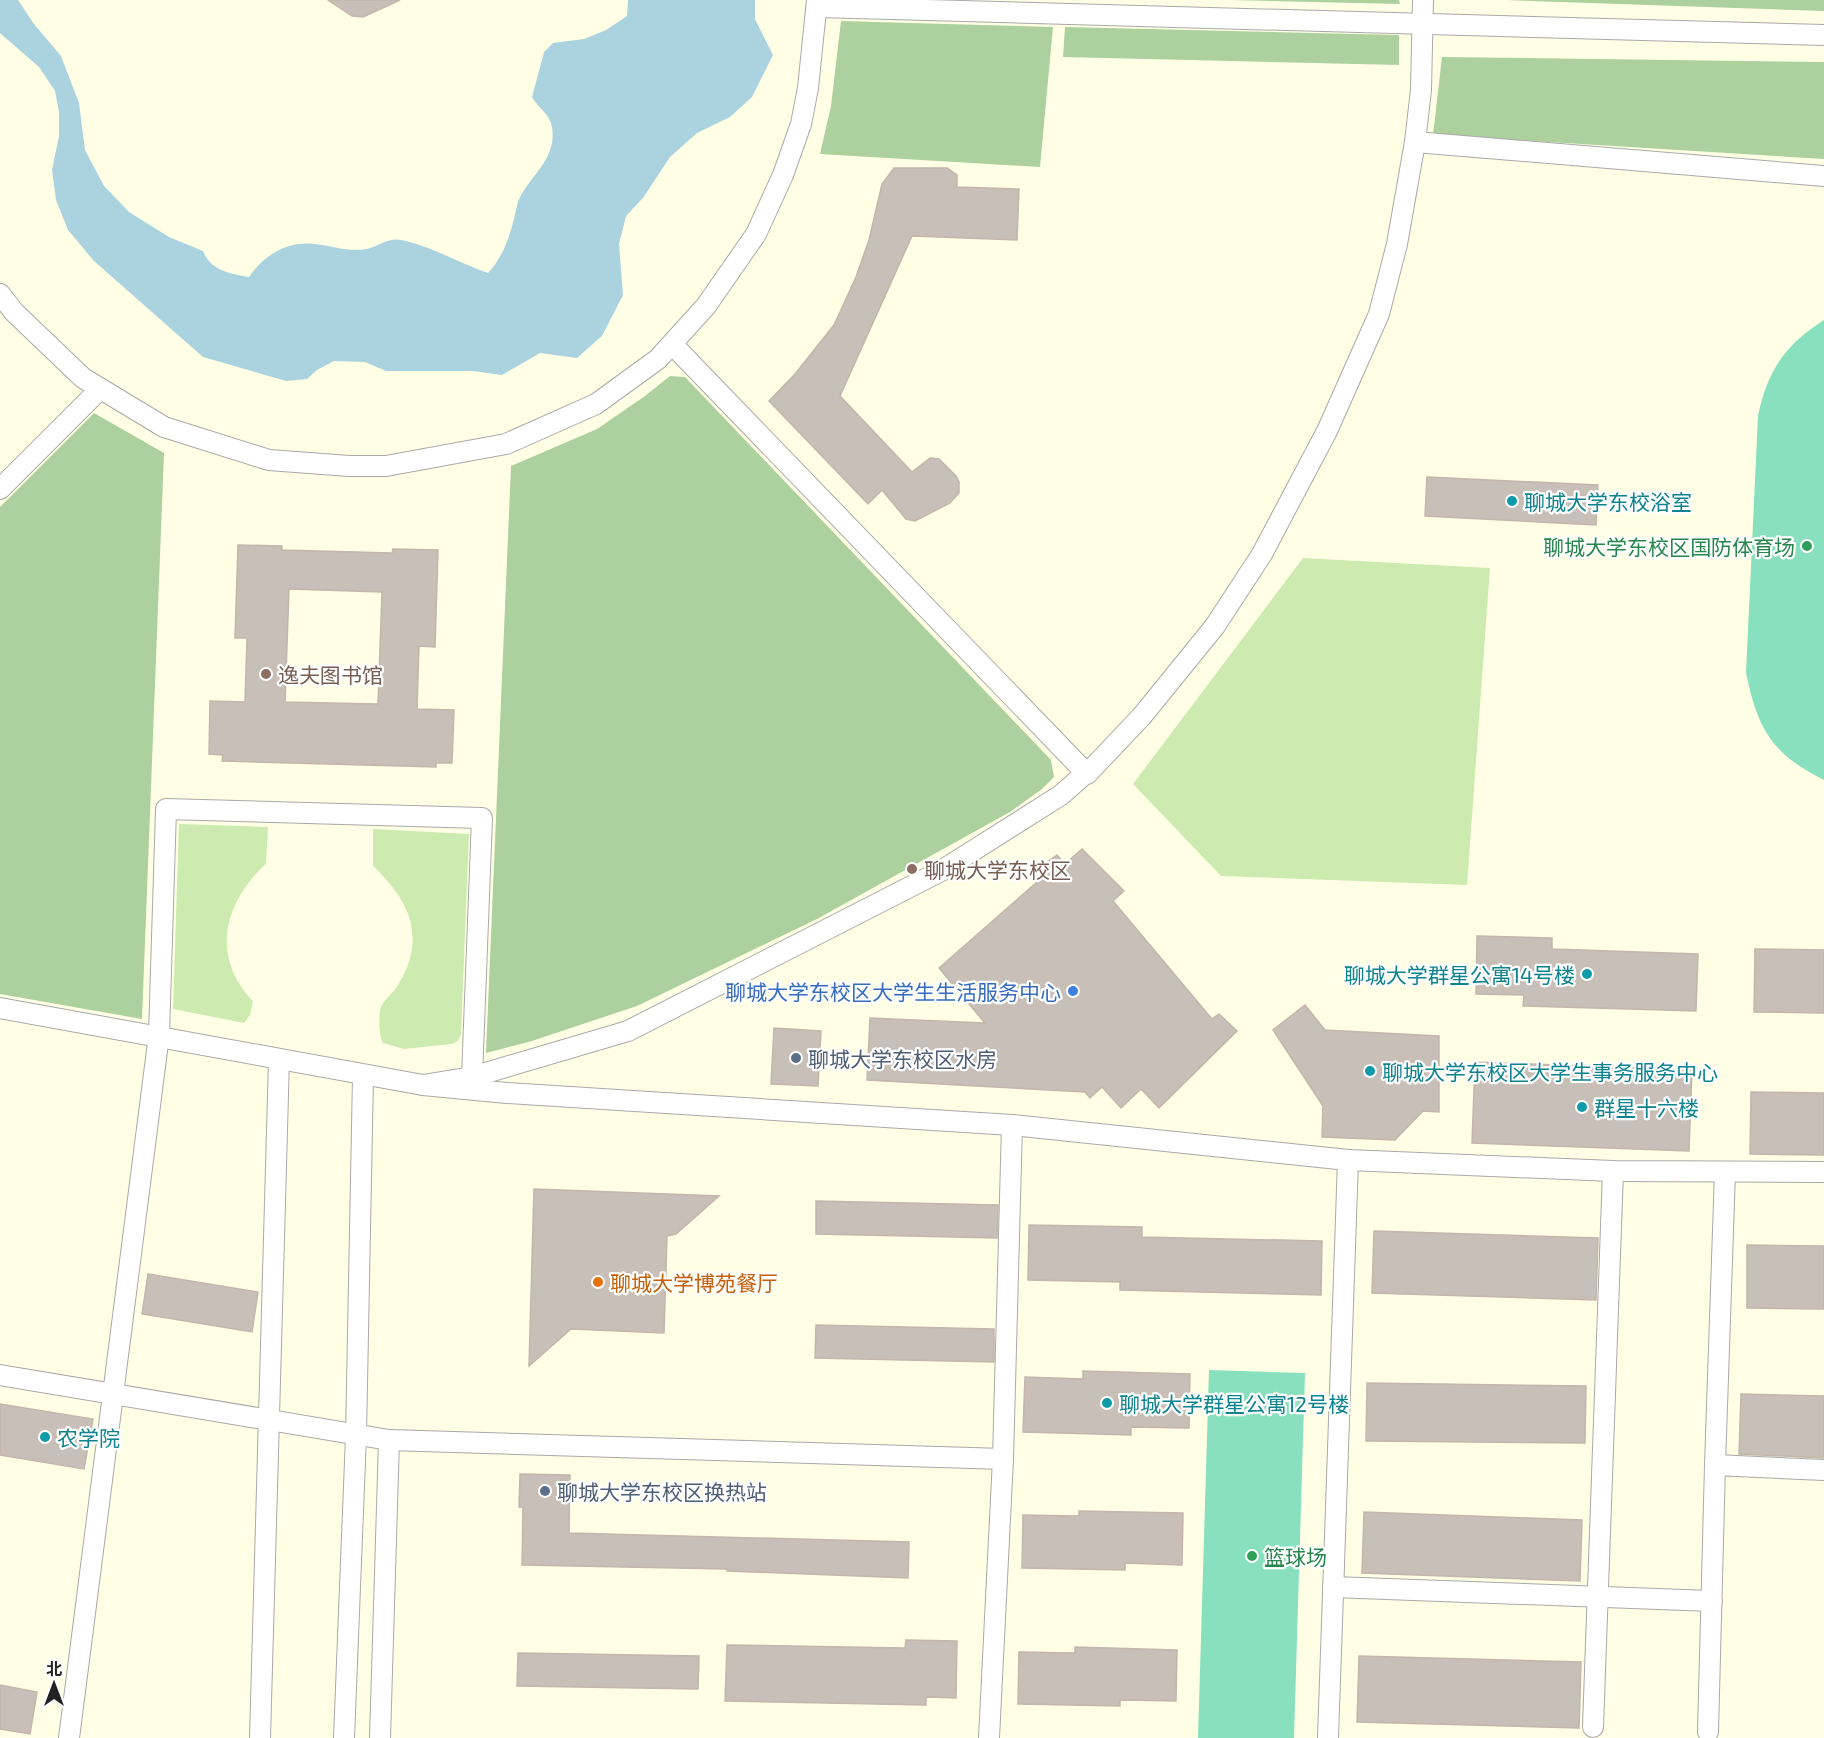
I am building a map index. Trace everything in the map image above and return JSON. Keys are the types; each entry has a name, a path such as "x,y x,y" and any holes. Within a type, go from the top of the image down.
{"street":[{"path":"423,1085 472,1077 628,1031 704,994 941,872 1029,817 1061,795 1086,773 1142,716 1215,626 1262,554 1327,431 1379,314 1397,244 1415,142 1421,90 1423,0"},
{"path":"0,294 14,312 83,378 164,427 269,460 349,466 386,466 506,444 596,404 658,359 672,344 706,306 756,234 783,175 801,124 817,3 980,5 1422,24 1824,36"},
{"path":"1415,142 1824,176"},
{"path":"672,344 1086,773"},
{"path":"0,489 100,389"},
{"path":"69,1738 159,1035 166,809 482,818 472,1077"},
{"path":"0,1008 159,1035 363,1076 423,1085 507,1093 1012,1125 1348,1160 1613,1171 1824,1173"},
{"path":"260,1738 279,1059"},
{"path":"507,1065 507,1093"},
{"path":"344,1738 356,1436 363,1076"},
{"path":"989,1738 1003,1460 1012,1125"},
{"path":"1328,1738 1348,1160"},
{"path":"1593,1727 1613,1171"},
{"path":"1708,1732 1725,1172"},
{"path":"0,1375 113,1392 269,1422 389,1440 1003,1460"},
{"path":"380,1738 389,1440"},
{"path":"1715,1465 1824,1470"},
{"path":"1333,1587 1712,1601"}],"shaded area":[{"name":"聊城大学东校区","path":"0,0 1824,0 1824,1738 0,1738"}],"green space":[{"path":"1229,0 1399,0 1400,4"},
{"path":"1505,0 1824,0 1824,11"},
{"path":"841,21 1053,27 1040,167 820,154 831,106"},
{"path":"1065,27 1399,35 1399,65 1063,57"},
{"path":"1442,57 1824,62 1824,159 1433,135"},
{"path":"1824,320 1824,780 1792,760 1770,738 1756,710 1746,673 1758,416 1767,386 1780,360 1798,339"},
{"path":"670,376 685,377 1051,760 1054,777 1042,789 1010,812 817,919 637,1006 532,1041 486,1053 511,466 597,429"},
{"path":"94,413 164,453 142,1019 0,994 0,507"},
{"path":"1303,558 1490,568 1467,885 1221,876 1133,784"},
{"path":"179,824 268,827 266,864 240,895 232,912 228,930 227,948 231,966 239,984 253,1001 250,1015 244,1023 173,1009"},
{"path":"373,829 469,834 461,1034 458,1041 452,1044 404,1049 383,1043 379,1020 381,1007 398,985 407,968 412,952 413,936 405,907 397,893 373,866"},
{"name":"篮球场","path":"1209,1370 1305,1373 1294,1738 1198,1738"}],"water":[{"path":"0,0 18,0 34,24 61,56 79,103 85,150 104,186 129,212 169,237 203,251 210,263 216,267 249,277 269,256 286,247 315,244 359,250 396,239 423,246 488,273 497,261 510,234 520,197 551,148 553,138 551,122 532,97 544,52 553,43 584,39 606,30 627,16 628,0 755,0 755,19 773,55 752,97 730,117 697,133 670,157 643,198 626,216 619,244 623,295 602,336 577,358 540,353 502,375 473,371 386,371 365,362 334,361 317,370 307,379 286,381 203,357 94,261 68,230 56,200 52,170 59,136 59,112 55,91 39,67 0,33"}],"building":[{"path":"328,0 400,0 363,17 352,16"},
{"path":"894,168 947,168 957,175 957,187 1019,189 1017,240 912,236 840,396 912,472 930,458 939,459 956,476 959,482 959,493 950,503 915,521 906,519 882,490 868,504 769,401 795,374 834,325 856,277 869,240 882,184"},
{"name":"聊城大学东校浴室","path":"1427,477 1598,485 1596,525 1425,516"},
{"name":"逸夫图书馆","path":"238,545 282,546 282,550 392,553 393,549 438,550 435,647 419,646 417,709 454,710 452,763 436,763 436,767 222,761 223,755 209,754 210,701 245,702 247,638 235,638","holes":["289,589 382,592 378,704 285,702"]},
{"name":"聊城大学东校区大学生生活服务中心","path":"1082,849 1124,891 1113,901 1212,1019 1219,1014 1237,1031 1159,1108 1141,1089 1121,1108 1102,1087 1090,1098 1085,1092 867,1080 870,1018 985,1023 939,968 1045,875 1039,868 1057,855 1065,864"},
{"name":"聊城大学群星公寓14号楼","path":"1477,936 1552,938 1552,949 1698,954 1696,1011 1523,1006 1524,995 1476,994"},
{"path":"1755,949 1824,950 1824,1013 1754,1012"},
{"name":"聊城大学东校区大学生事务服务中心","path":"1305,1005 1325,1030 1439,1036 1439,1112 1423,1111 1395,1140 1322,1137 1323,1106 1273,1030"},
{"name":"聊城大学东校区水房","path":"774,1028 821,1031 818,1086 771,1084"},
{"name":"群星十六楼","path":"1475,1062 1692,1070 1689,1151 1472,1143"},
{"path":"1751,1092 1824,1093 1824,1155 1750,1154"},
{"name":"聊城大学博苑餐厅","path":"534,1189 719,1196 676,1234 667,1236 664,1333 571,1329 529,1366"},
{"path":"816,1201 998,1205 997,1238 816,1234"},
{"path":"1029,1225 1142,1227 1142,1237 1322,1241 1321,1295 1120,1290 1120,1282 1028,1280"},
{"path":"1374,1231 1598,1238 1596,1300 1372,1293"},
{"path":"1747,1245 1824,1246 1824,1309 1747,1308"},
{"path":"148,1274 258,1292 252,1332 142,1314"},
{"path":"816,1325 994,1329 994,1362 815,1358"},
{"name":"聊城大学群星公寓12号楼","path":"1083,1371 1190,1374 1189,1428 1131,1427 1131,1435 1023,1432 1025,1377 1083,1379"},
{"path":"1367,1383 1586,1386 1585,1443 1366,1441"},
{"path":"1741,1394 1824,1396 1824,1458 1739,1454"},
{"name":"农学院","path":"0,1404 93,1419 84,1469 0,1455"},
{"path":"520,1474 570,1475 569,1533 909,1542 908,1578 727,1571 727,1569 522,1565 523,1507 519,1507"},
{"path":"1079,1511 1183,1513 1182,1565 1125,1563 1125,1570 1022,1568 1023,1515 1079,1516"},
{"path":"1364,1512 1582,1520 1580,1581 1362,1573"},
{"path":"906,1640 957,1641 956,1698 926,1697 926,1705 725,1701 727,1645 905,1648"},
{"path":"1075,1647 1177,1650 1176,1701 1120,1700 1120,1706 1018,1704 1019,1652 1075,1653"},
{"path":"518,1653 699,1656 698,1689 517,1686"},
{"path":"1359,1656 1581,1662 1579,1728 1357,1722"},
{"path":"0,1685 37,1692 30,1734 0,1729"}],"place":[{"name":"聊城大学东校浴室","path":"1512,501"},
{"name":"聊城大学东校区国防体育场","path":"1807,546"},
{"name":"逸夫图书馆","path":"266,674"},
{"name":"聊城大学东校区","path":"912,869"},
{"name":"聊城大学群星公寓14号楼","path":"1587,974"},
{"name":"聊城大学东校区大学生生活服务中心","path":"1073,991"},
{"name":"聊城大学东校区水房","path":"796,1058"},
{"name":"聊城大学东校区大学生事务服务中心","path":"1370,1071"},
{"name":"群星十六楼","path":"1582,1107"},
{"name":"聊城大学博苑餐厅","path":"598,1282"},
{"name":"聊城大学群星公寓12号楼","path":"1107,1403"},
{"name":"农学院","path":"45,1437"},
{"name":"聊城大学东校区换热站","path":"545,1491"},
{"name":"篮球场","path":"1252,1556"}]}
